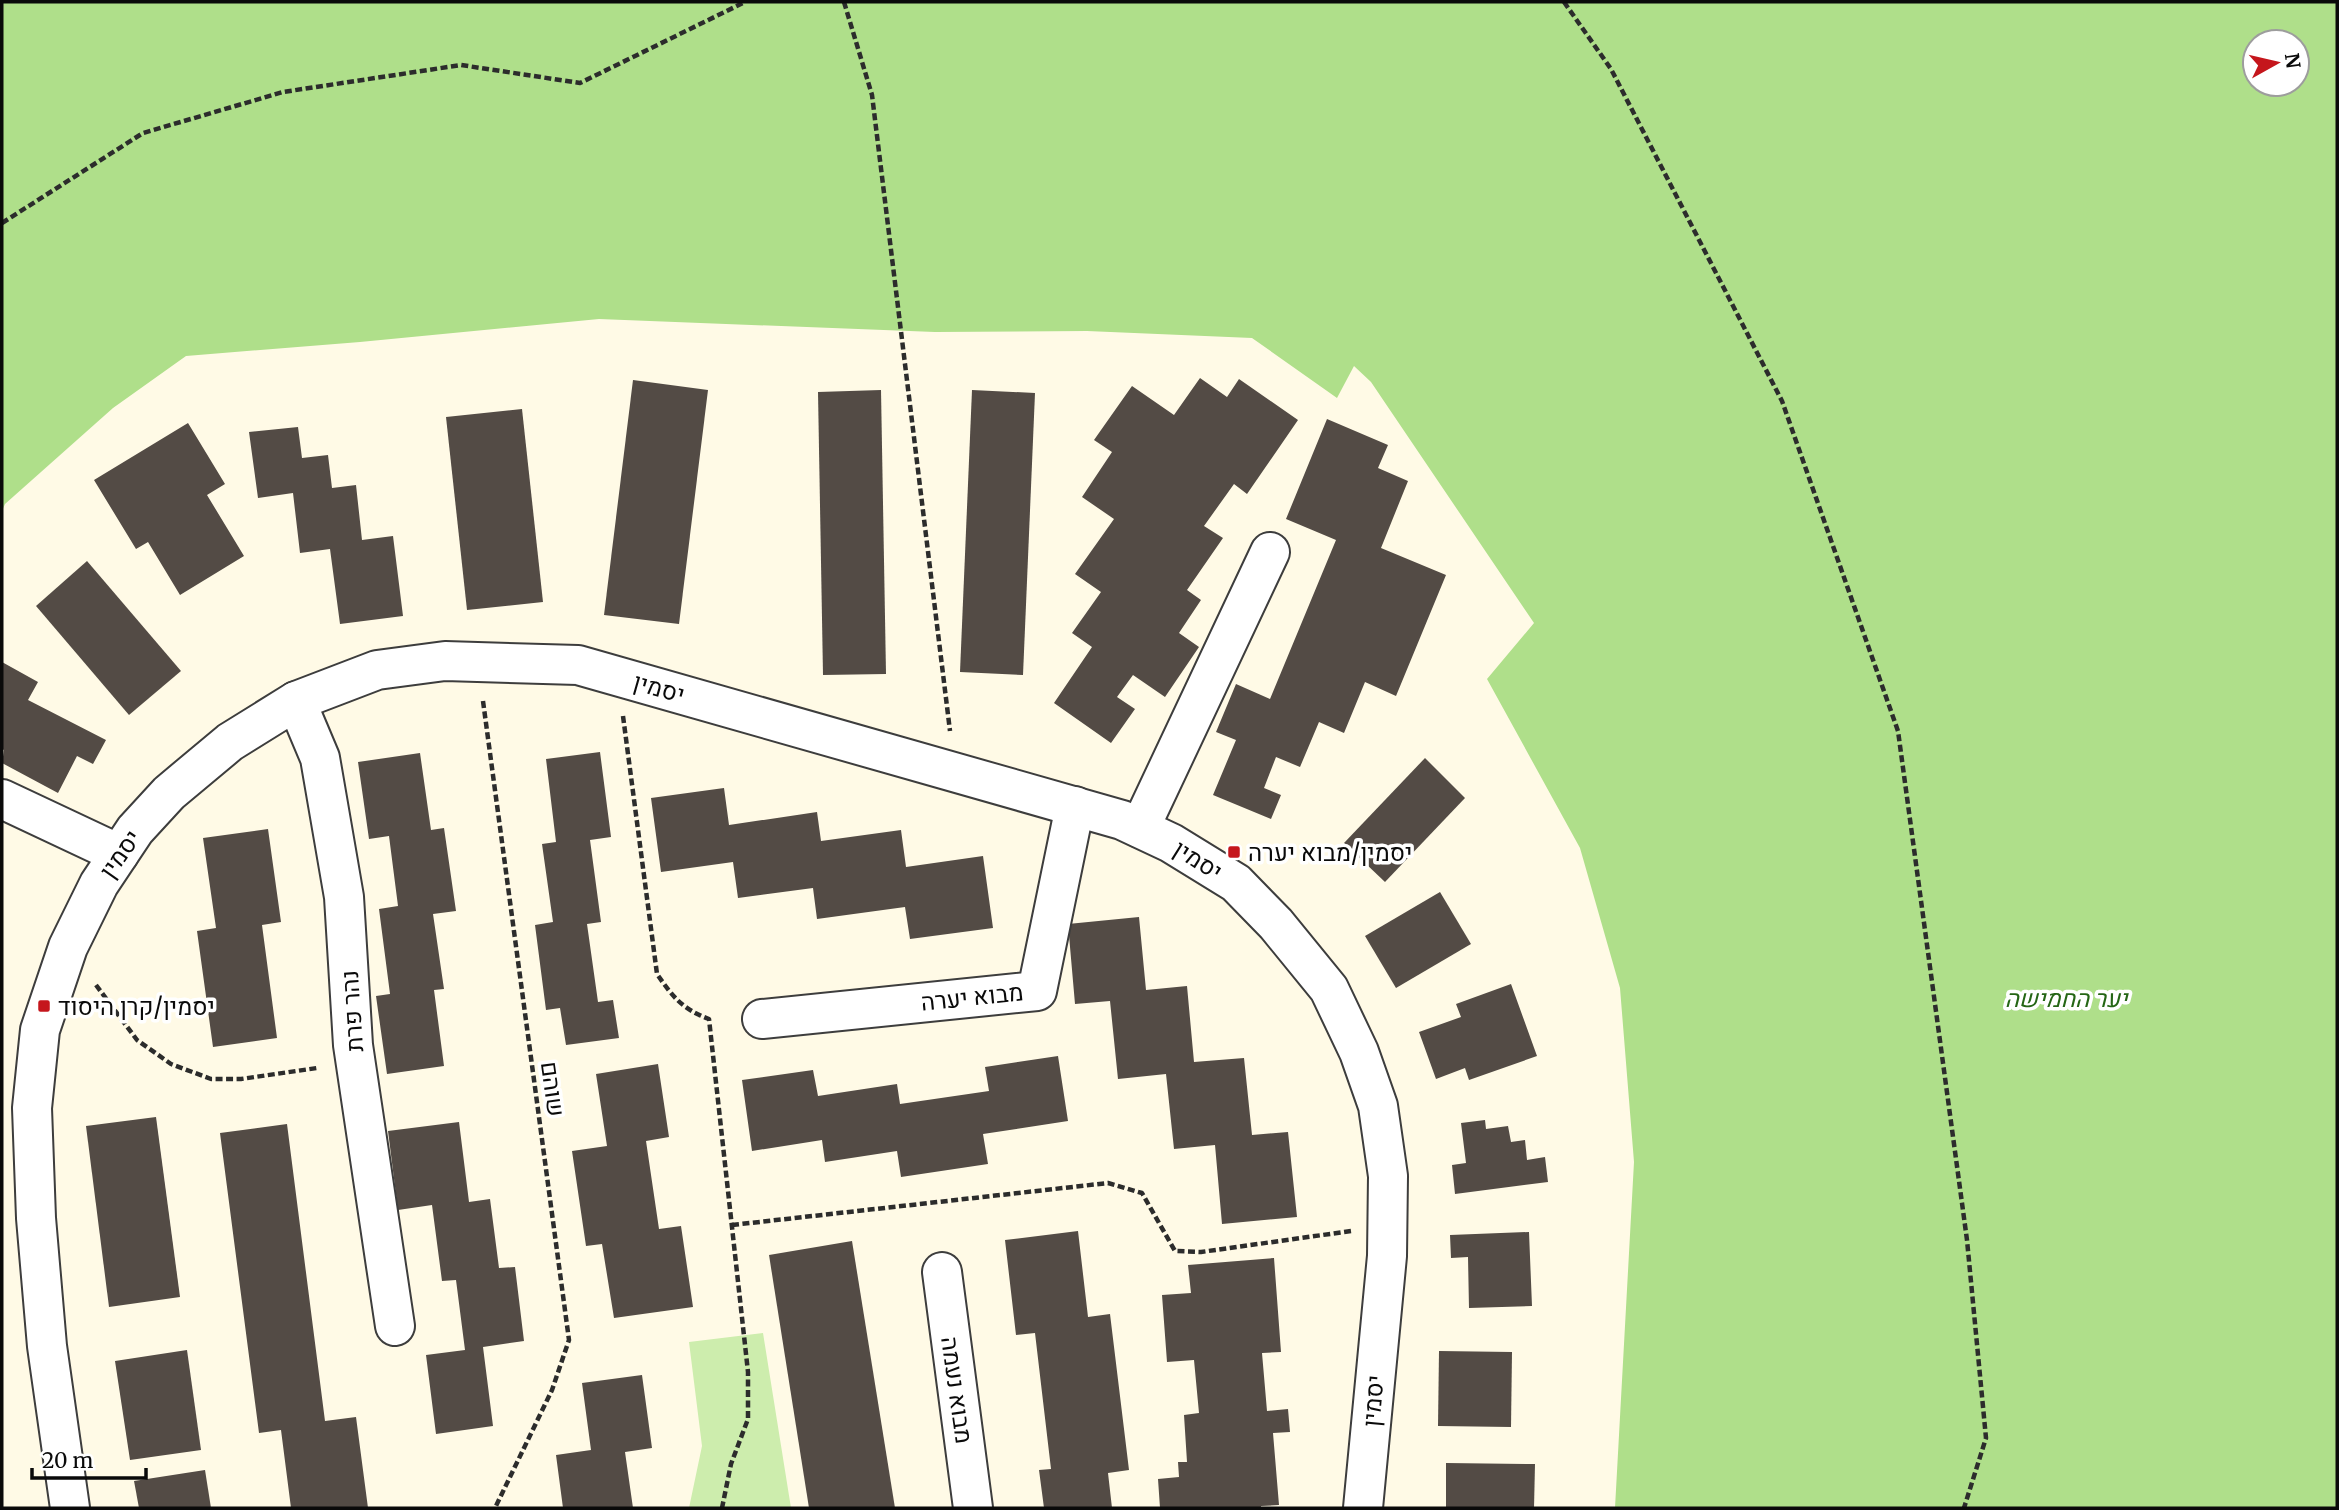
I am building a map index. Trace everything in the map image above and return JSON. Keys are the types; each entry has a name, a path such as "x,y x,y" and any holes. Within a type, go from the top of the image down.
{"street":[{"path":"1140,828 1270,552"},
{"name":"יסמין","path":"70,1508 47,1346 36,1217 32,1108 40,1030 68,947 99,884 135,830 169,793 230,742 296,701 377,670 445,661 478,661 578,665 1075,806 1140,828 1171,843 1236,883 1276,924 1329,989 1359,1052 1378,1106 1388,1176 1387,1256 1363,1508"},
{"name":"נהר פרת","path":"296,701 320,758 344,897 353,1045 395,1326"},
{"path":"2,799 119,854"},
{"name":"מבוא יערה","path":"762,1019 1037,990 1075,806"},
{"name":"מבוא נעמה","path":"942,1272 973,1508"}],"path":[{"path":"2,223 143,133 283,92 461,65 580,83 745,2"},
{"path":"844,2 872,95 955,772"},
{"path":"1564,2 1611,69 1782,401 1898,731 1966,1240 1986,1438 1964,1508"},
{"name":"שוהם","path":"478,661 569,1340 552,1390 495,1508"},
{"path":"618,677 657,974 673,997 692,1013 709,1019 748,1372 748,1419 731,1464 722,1508"},
{"path":"68,947 137,1040 171,1064 211,1079 241,1079 356,1062"},
{"path":"732,1225 1108,1183 1142,1193 1175,1251 1201,1252 1388,1227"}],"green space":[{"name":"יער החמישה","path":"2,2 2337,2 2337,1508 1615,1508 1634,1162 1620,988 1580,848 1487,679 1534,623 1371,382 1354,366 1337,398 1252,338 1087,331 935,332 599,319 186,356 113,408 5,504 2,511"},
{"path":"763,1333 791,1508 689,1508 702,1446 689,1342"}],"building":[{"path":"1200,378 1227,397 1239,379 1298,420 1247,494 1234,484 1204,526 1223,538 1187,590 1201,600 1179,633 1199,647 1165,697 1133,675 1117,697 1135,709 1111,743 1054,703 1092,647 1072,633 1101,592 1075,574 1114,519 1082,497 1112,452 1094,440 1132,386 1174,415"},
{"path":"633,380 708,390 679,624 604,615"},
{"path":"881,390 886,674 823,675 818,392"},
{"path":"972,390 1035,393 1023,675 960,672"},
{"path":"522,409 543,602 467,610 446,417"},
{"path":"1327,419 1388,445 1378,468 1408,481 1381,548 1446,575 1396,696 1365,682 1344,733 1319,722 1300,767 1276,757 1264,788 1281,795 1271,819 1213,795 1236,740 1216,732 1236,684 1270,699 1336,540 1286,519"},
{"path":"188,423 225,484 207,495 244,556 180,595 148,542 136,549 94,480"},
{"path":"298,427 302,458 328,455 332,488 356,485 362,540 393,536 403,616 340,624 330,549 300,553 293,493 258,498 249,432"},
{"path":"87,561 181,671 129,715 36,606"},
{"path":"2,662 38,682 28,700 106,740 93,764 77,756 58,793 2,763"},
{"path":"600,752 611,837 590,840 601,922 587,924 598,1002 613,1000 619,1038 566,1045 560,1008 546,1010 535,925 553,922 542,844 556,842 546,759"},
{"path":"420,753 431,830 444,828 456,911 433,914 444,989 434,990 444,1066 387,1074 376,996 390,994 379,909 398,906 389,836 369,839 358,762"},
{"path":"1425,758 1465,798 1385,882 1344,843"},
{"path":"724,788 729,825 817,812 821,841 901,830 906,867 983,856 993,928 910,939 905,907 817,919 813,888 738,898 733,862 661,872 651,798"},
{"path":"268,829 281,922 262,925 277,1038 213,1047 197,931 216,928 203,838"},
{"path":"1440,892 1471,944 1396,988 1365,936"},
{"path":"1139,917 1146,990 1187,986 1194,1062 1244,1058 1252,1135 1288,1132 1297,1217 1222,1224 1215,1145 1174,1149 1166,1074 1118,1079 1110,1001 1075,1004 1068,924"},
{"path":"1511,984 1537,1056 1469,1080 1465,1068 1436,1079 1419,1032 1461,1017 1456,1004"},
{"path":"1058,1056 1068,1121 983,1134 988,1164 901,1177 897,1151 825,1162 822,1140 752,1151 742,1080 813,1070 818,1096 897,1084 900,1104 989,1091 985,1067"},
{"path":"658,1064 669,1137 646,1141 659,1229 681,1226 693,1307 614,1318 602,1244 586,1246 572,1151 607,1146 596,1074"},
{"path":"156,1117 180,1297 109,1307 86,1126"},
{"path":"1485,1120 1486,1129 1508,1126 1511,1142 1525,1140 1527,1160 1545,1157 1548,1182 1455,1194 1452,1165 1466,1163 1461,1123"},
{"path":"459,1122 469,1202 490,1199 499,1268 515,1267 524,1341 483,1347 493,1426 436,1434 426,1355 465,1350 456,1280 442,1281 432,1205 398,1210 388,1131"},
{"path":"287,1124 325,1421 356,1417 368,1508 291,1508 281,1430 259,1433 220,1133"},
{"path":"1078,1231 1088,1317 1110,1314 1129,1470 1108,1473 1112,1508 1044,1508 1039,1470 1051,1469 1035,1333 1016,1335 1005,1240"},
{"path":"1529,1232 1532,1306 1469,1308 1468,1257 1451,1258 1450,1235"},
{"path":"852,1241 895,1508 809,1508 769,1255"},
{"path":"1274,1258 1281,1352 1262,1353 1267,1411 1288,1409 1290,1432 1273,1433 1279,1505 1261,1508 1160,1508 1158,1479 1179,1477 1178,1462 1187,1462 1184,1415 1199,1413 1194,1360 1167,1362 1162,1295 1191,1293 1188,1265"},
{"path":"187,1350 201,1450 130,1460 115,1361"},
{"path":"1439,1351 1512,1352 1511,1427 1438,1426"},
{"path":"642,1375 652,1448 625,1452 633,1508 563,1508 556,1455 591,1450 582,1383"},
{"path":"1446,1463 1535,1464 1534,1508 1446,1508"},
{"path":"205,1470 211,1508 139,1508 134,1481"}],"place":[{"name":"יסמין/מבוא יערה","path":"1234,852"},
{"name":"יסמין/קרן היסוד","path":"44,1006"}]}
